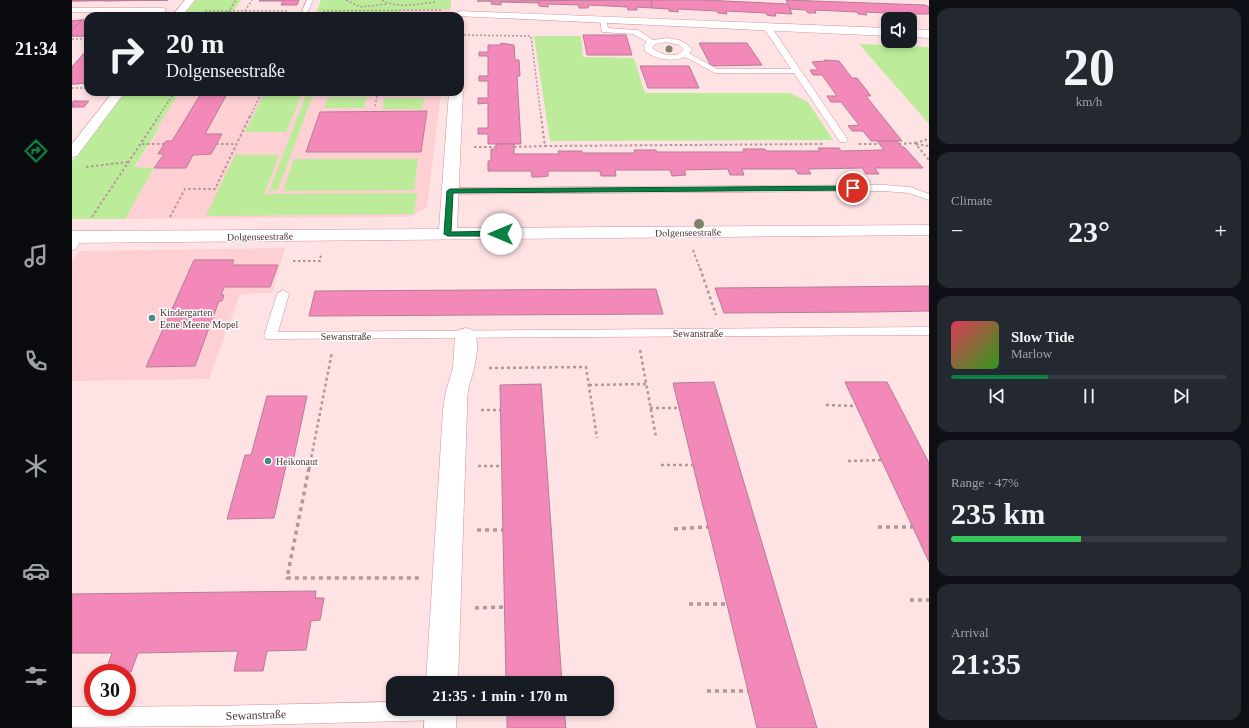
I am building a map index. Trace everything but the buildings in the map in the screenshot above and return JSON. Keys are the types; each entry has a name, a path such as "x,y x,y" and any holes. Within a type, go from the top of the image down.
{"street":[{"path":"180,12 190,0"},
{"path":"461,8 603,20 881,32"},
{"path":"917,33 929,34"},
{"path":"72,153 116,96"},
{"path":"448,234 456,96"},
{"name":"Dolgenseestraße","path":"74,241 160,237 929,230"},
{"name":"Sewanstraße","path":"443,676 455,410 457,391 464,368 466,335"}],"lane":[{"path":"305,11 310,0"},
{"path":"72,10 164,10"},
{"path":"603,20 605,30 635,32 652,42"},
{"path":"767,27 843,140"},
{"path":"685,54 687,52 687,47 680,43 666,40 652,42 648,45 648,49 655,54 671,57 685,54 715,71 796,71"},
{"path":"450,191 884,188 910,190 929,197"},
{"name":"Sewanstraße","path":"283,294 270,336 929,331"},
{"name":"Sewanstraße","path":"72,717 215,716 386,710"}],"path":[{"path":"230,11 236,0"},
{"path":"245,11 252,0"},
{"path":"346,0 349,3 361,7 377,7 388,4 421,4 434,2 435,0"},
{"path":"382,0 388,4"},
{"path":"203,10 305,11 461,8"},
{"path":"464,35 531,36 545,146"},
{"path":"72,39 84,39"},
{"path":"72,88 84,88"},
{"path":"74,241 142,144 172,96"},
{"path":"160,237 185,189 215,189 260,96"},
{"path":"375,106 377,96"},
{"path":"915,144 929,139"},
{"path":"142,144 164,144"},
{"path":"216,144 237,144"},
{"path":"514,147 830,144"},
{"path":"899,144 929,146"},
{"path":"915,144 929,160"},
{"path":"79,167 129,162"},
{"path":"687,232 722,333"},
{"path":"638,333 656,437"},
{"path":"336,336 287,578 448,578"},
{"path":"464,368 586,367 597,438"},
{"path":"589,385 646,384"},
{"path":"826,405 856,406"},
{"path":"650,408 679,408"},
{"path":"848,460 882,460"},
{"path":"661,465 693,465"},
{"path":"674,529 708,527"},
{"path":"878,527 913,527"},
{"path":"910,600 929,600"},
{"path":"689,604 727,604"},
{"path":"707,691 748,691"}],"shaded area":[{"path":"451,8 450,12 401,12 402,10"},
{"path":"177,96 441,96 427,207 409,217 125,219 154,168 134,168 159,130 156,129"},
{"name":"Kindergarten Eene Meene Mopel","path":"285,248 272,293 240,294 209,379 72,381 72,261 79,251"}],"green space":[{"path":"195,0 241,0 233,12 186,12"},
{"path":"321,0 451,0 451,8 446,9 402,10 401,12 316,12"},
{"path":"534,36 581,36 583,57 634,58 645,93 790,93 808,102 833,140 550,141"},
{"path":"859,44 881,45 881,48 929,47 929,124"},
{"path":"122,96 177,96 156,129 159,129 134,167 154,168 125,219 72,219 72,162"},
{"path":"263,96 301,96 286,132 245,132"},
{"path":"305,96 313,96 278,190 269,191"},
{"path":"328,97 367,97 364,108 324,108"},
{"path":"384,98 424,98 422,109 382,109"},
{"path":"235,155 279,155 264,194 417,193 414,214 206,216"},
{"path":"294,159 418,159 414,190 283,191"}],"place":[{"name":"Kindergarten Eene Meene Mopel","path":"152,318"},
{"name":"Heikonaut","path":"268,461"}],"route":[{"path":"501,234 448,234 450,191 853,188"}]}
